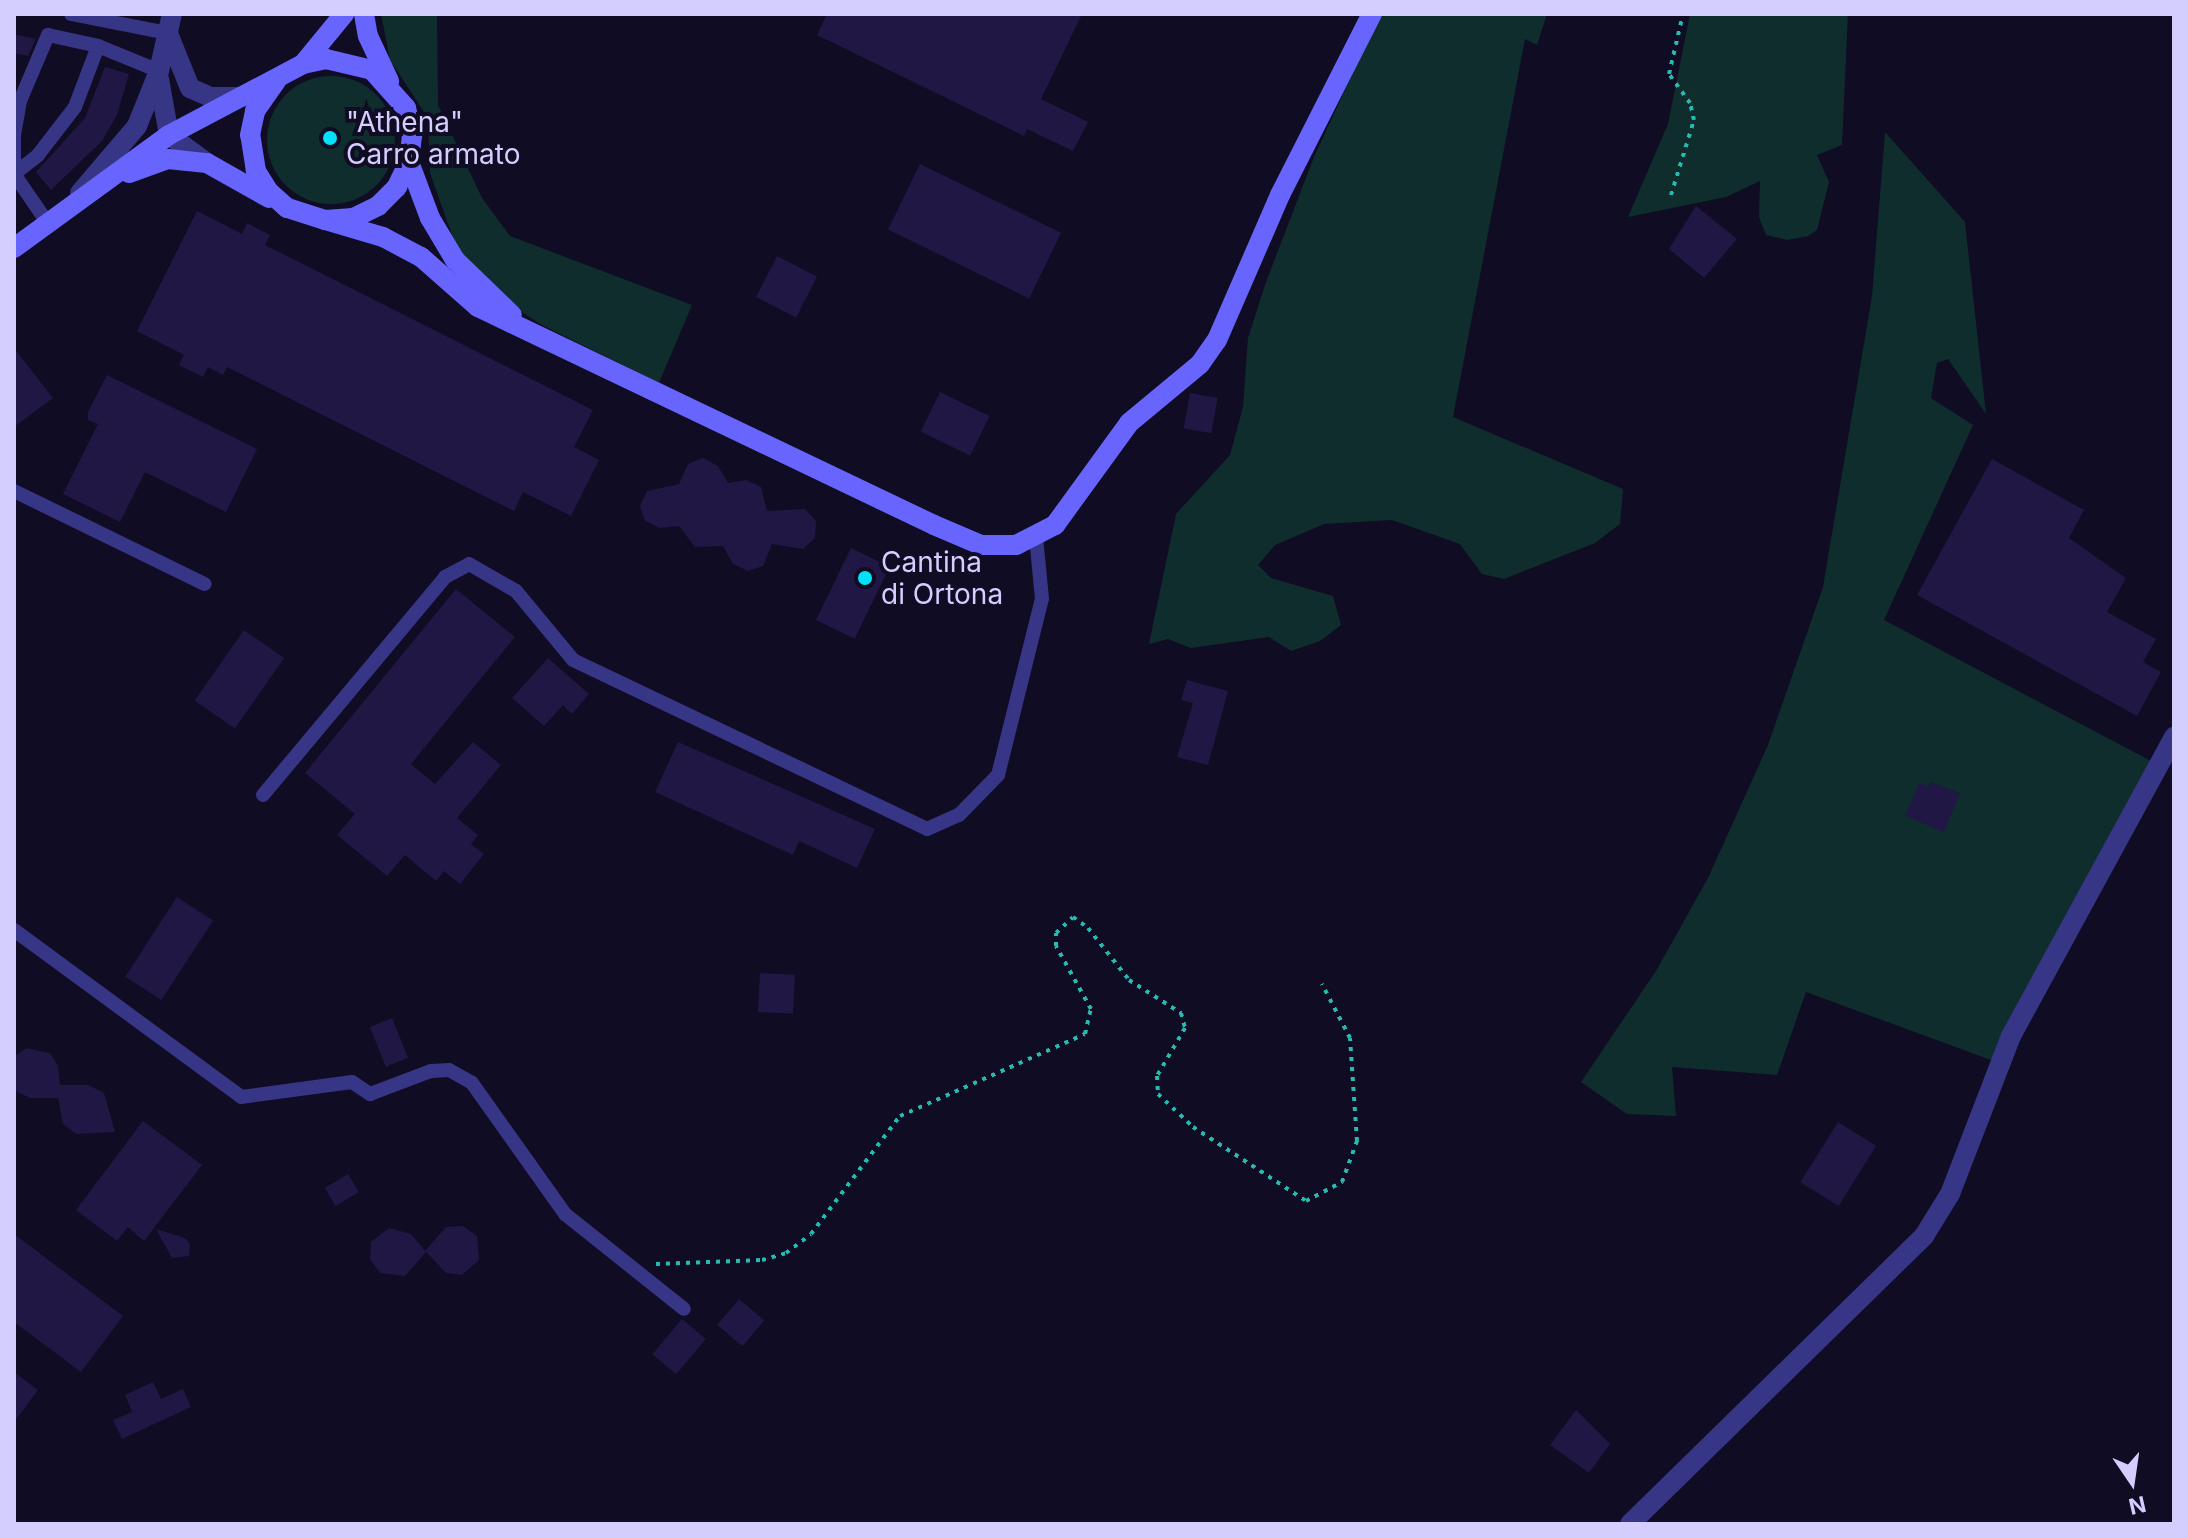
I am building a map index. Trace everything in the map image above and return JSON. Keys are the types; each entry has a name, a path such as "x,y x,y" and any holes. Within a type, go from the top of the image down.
{"main road":[{"path":"15,247 72,202 169,135 247,97 303,64 344,14"},
{"path":"325,220 353,218 378,206 397,187 409,162 412,135 406,108 391,85 368,36 364,14"},
{"path":"72,202 150,162 207,163 287,208 383,237 421,257 478,307 963,539 998,547 1036,537 1070,509 1129,423 1200,364 1217,340 1280,195 1372,14"},
{"path":"303,64 350,61 391,85"},
{"path":"276,81 255,111 250,147 261,181 287,208"},
{"path":"409,162 430,218 455,260 527,329"}],"street":[{"path":"72,202 130,139 159,71 170,23"},
{"path":"170,23 190,88 210,97 247,97"},
{"path":"159,71 161,116 169,135 207,163"},
{"path":"1630,1524 1924,1236 1950,1194 2011,1036 2174,737"}],"lane":[{"path":"71,14 170,23"},
{"path":"47,222 14,174 20,101 48,35 98,46 159,71"},
{"path":"14,174 38,155 75,107 98,46"},
{"path":"14,491 205,584"},
{"path":"263,795 445,577 469,564 516,591 573,660 927,829 959,815 998,775 1042,599 1036,537"},
{"path":"14,930 241,1097 352,1082 370,1094 431,1071 449,1070 472,1083 565,1214 684,1309"}],"path":[{"path":"1671,195 1694,120 1690,103 1669,74 1683,14"},
{"path":"630,1266 762,1260 786,1253 811,1234 838,1202 900,1116 1085,1034 1091,1009 1056,946 1056,933 1073,917 1088,928 1129,980 1181,1013 1185,1028 1157,1076 1158,1094 1193,1127 1306,1201 1342,1182 1357,1141 1350,1038 1322,984"}],"green space":[{"path":"381,14 437,14 438,105 482,198 510,236 692,305 659,383 540,324 499,297 458,252 430,173 428,118 390,60"},
{"path":"1380,14 1547,14 1537,45 1525,39 1453,417 1623,489 1620,524 1595,543 1504,579 1482,574 1460,544 1392,520 1324,524 1275,545 1258,565 1271,578 1333,596 1341,625 1320,641 1291,651 1269,637 1191,648 1168,639 1149,644 1176,514 1230,455 1243,407 1248,338 1266,282 1314,157"},
{"path":"1690,14 1848,14 1842,145 1817,155 1829,182 1817,230 1808,236 1787,240 1766,235 1759,217 1760,181 1726,197 1628,217 1668,124"},
{"path":"331,76 355,81 376,95 390,116 395,140 390,164 376,185 355,199 331,204 307,199 286,185 272,164 267,140 272,116 286,95 307,81"},
{"path":"1885,132 1965,222 1986,414 1948,359 1937,363 1931,398 1973,425 1884,620 2153,762 1999,1063 1806,992 1777,1075 1672,1067 1676,1116 1627,1114 1581,1082 1656,971 1708,878 1768,745 1823,587 1872,296"}],"building":[{"path":"827,14 1082,14 1041,99 1088,122 1073,151 1027,129 1024,136 817,35"},
{"path":"14,34 36,39 28,56 14,53"},
{"path":"105,67 129,74 117,115 102,141 51,190 36,172 85,118"},
{"path":"920,164 1061,233 1029,298 888,230"},
{"path":"1696,206 1737,239 1704,278 1669,249"},
{"path":"197,211 242,234 247,223 270,235 265,245 593,410 574,447 599,460 571,516 523,492 514,511 227,367 223,375 208,367 203,377 179,365 184,355 137,331"},
{"path":"777,256 817,276 796,317 756,297"},
{"path":"14,348 53,398 14,427"},
{"path":"107,375 257,449 226,512 145,472 120,522 63,494 98,424 88,420 88,412"},
{"path":"940,392 989,416 970,456 921,432"},
{"path":"1190,393 1218,398 1211,433 1184,428"},
{"path":"703,458 718,466 728,483 746,480 761,487 767,511 805,509 816,521 815,538 803,549 772,544 763,566 748,571 733,564 723,546 695,547 679,526 660,528 645,521 640,506 647,491 679,484 688,464"},
{"path":"1992,459 2084,510 2069,538 2126,578 2107,612 2156,639 2143,662 2161,672 2137,716 1917,595"},
{"path":"851,548 890,567 855,639 816,620"},
{"path":"456,589 515,637 411,764 435,784 473,742 501,765 457,818 478,835 471,844 484,854 460,884 444,871 436,881 405,855 387,876 337,835 355,814 305,773"},
{"path":"244,630 284,658 235,729 195,700"},
{"path":"548,658 589,694 572,714 563,705 544,726 512,698"},
{"path":"1187,680 1228,691 1208,765 1177,757 1193,703 1181,700"},
{"path":"678,742 875,829 857,868 799,841 793,855 655,792"},
{"path":"1931,782 1960,793 1944,832 1905,816 1919,783 1928,787"},
{"path":"177,897 213,920 161,1000 125,977"},
{"path":"760,973 795,975 793,1014 758,1012"},
{"path":"392,1018 408,1058 386,1067 370,1027"},
{"path":"26,1048 50,1053 58,1066 60,1085 88,1085 104,1093 115,1132 76,1134 63,1124 58,1098 30,1098 14,1090 14,1057"},
{"path":"143,1121 202,1165 144,1241 128,1227 117,1241 76,1210"},
{"path":"1838,1122 1876,1146 1839,1206 1800,1182"},
{"path":"348,1174 359,1192 336,1206 325,1188"},
{"path":"463,1226 477,1236 479,1260 462,1275 446,1273 425,1251 446,1227"},
{"path":"389,1228 411,1234 426,1252 405,1276 380,1273 370,1259 371,1242"},
{"path":"156,1229 185,1238 190,1244 189,1256 172,1258"},
{"path":"14,1234 123,1316 81,1372 14,1322"},
{"path":"739,1299 764,1320 742,1346 717,1325"},
{"path":"682,1319 706,1339 676,1374 652,1354"},
{"path":"14,1372 38,1390 14,1422"},
{"path":"153,1382 161,1399 183,1389 191,1407 122,1439 113,1420 132,1412 125,1395"},
{"path":"1576,1410 1610,1444 1589,1473 1550,1445"}],"place":[{"name":"\"Athena\" Carro armato","path":"330,138"},
{"name":"Cantina di Ortona","path":"865,578"}]}
